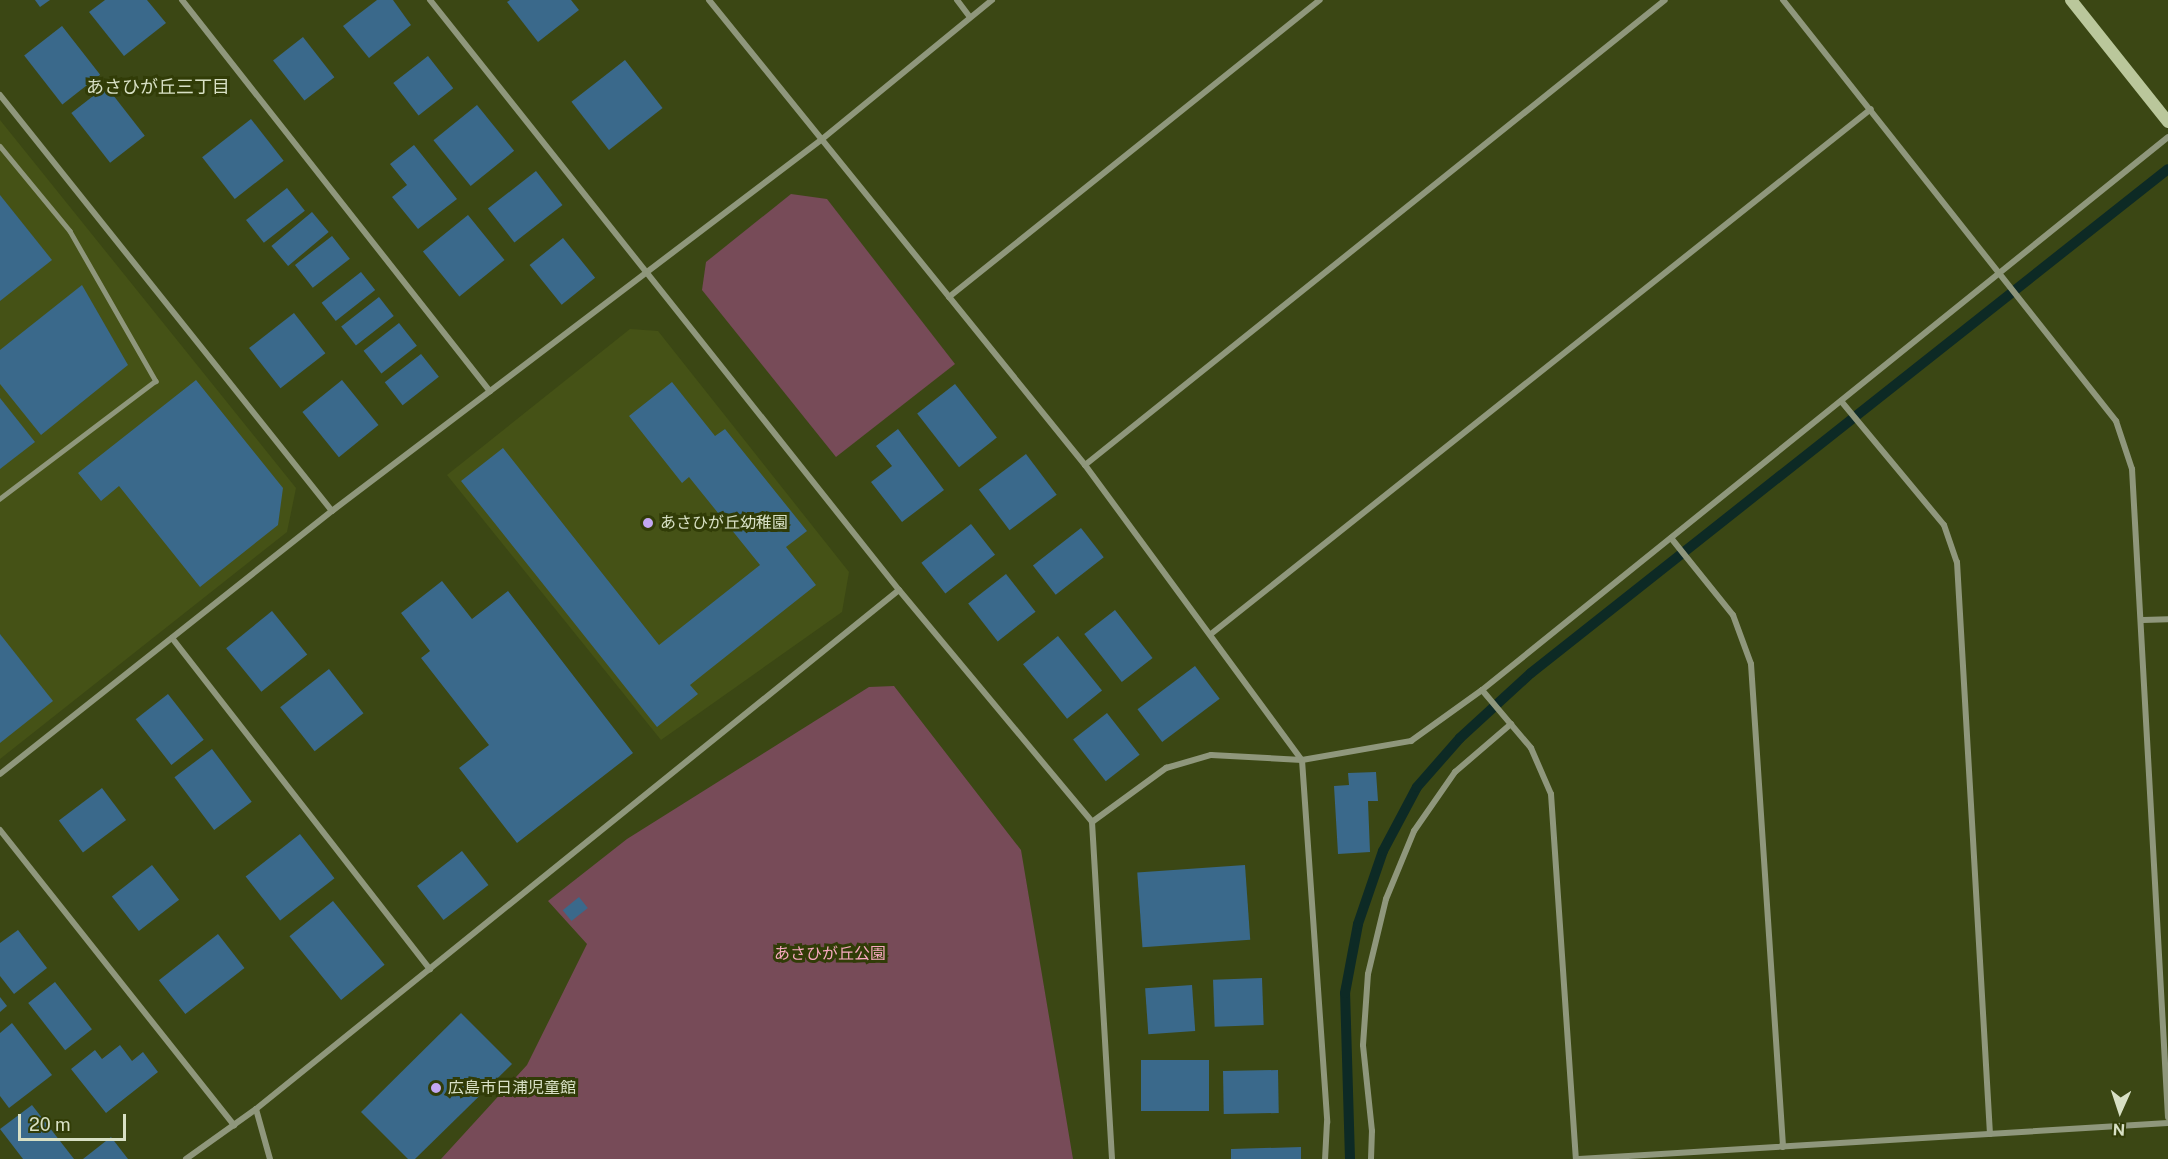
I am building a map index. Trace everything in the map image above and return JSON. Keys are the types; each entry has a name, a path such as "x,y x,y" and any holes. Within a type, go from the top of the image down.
{"street":[{"path":"182,0 490,391"},
{"path":"430,0 899,590 1092,822 1112,1159"},
{"path":"709,0 1085,465 1302,760 1326,1122 1325,1159"},
{"path":"957,0 970,17"},
{"path":"0,774 332,511 821,140 992,0"},
{"path":"949,297 1320,0"},
{"path":"1085,465 1665,0"},
{"path":"1783,0 2002,272 2116,421 2132,469 2143,620 2168,1117"},
{"path":"2071,0 2168,122"},
{"path":"0,94 332,511"},
{"path":"1211,634 1871,109"},
{"path":"1092,822 1166,768 1211,755 1302,760 1411,741 1482,690 2168,137"},
{"path":"1841,401 1944,525 1957,562 1990,1134"},
{"path":"1671,538 1733,615 1751,664 1783,1147"},
{"path":"186,1159 256,1109 899,590"},
{"path":"2143,620 2168,619"},
{"path":"172,638 430,969"},
{"path":"1482,690 1531,748 1551,794 1577,1159 2168,1123"},
{"path":"1371,1159 1372,1131 1363,1045 1368,974 1386,899 1414,831 1455,772 1511,724"},
{"path":"0,830 234,1125"},
{"path":"256,1109 270,1159"}],"lane":[{"path":"0,146 70,231 156,381 0,499"}],"shaded area":[{"path":"0,120 296,488 287,532 0,759"},
{"name":"あさひが丘幼稚園","path":"630,329 658,331 849,572 842,612 661,740 447,475"}],"green space":[{"path":"791,194 827,199 955,364 836,457 702,290 706,262"},
{"name":"あさひが丘公園","path":"894,686 1021,850 1073,1159 441,1159 527,1065 587,944 548,901 627,839 869,687"}],"building":[{"path":"35,0 50,0 40,7"},
{"path":"105,0 147,0 166,23 124,56 89,12"},
{"path":"377,0 393,0 411,25 369,58 343,26"},
{"path":"510,0 571,0 579,10 538,42 507,2"},
{"path":"62,26 100,75 62,104 24,56"},
{"path":"303,37 334,77 304,101 273,60"},
{"path":"428,56 453,88 419,115 393,83"},
{"path":"625,60 663,108 609,150 571,102"},
{"path":"106,86 145,136 110,163 71,113"},
{"path":"477,105 514,151 471,186 433,140"},
{"path":"251,119 284,161 235,199 202,157"},
{"path":"414,145 457,199 418,229 392,197 407,185 390,164"},
{"path":"536,171 562,205 514,242 488,209"},
{"path":"287,188 305,211 264,243 246,220"},
{"path":"0,195 52,260 0,301"},
{"path":"312,212 329,232 288,266 271,246"},
{"path":"468,215 505,260 459,297 423,252"},
{"path":"332,236 350,259 313,288 295,265"},
{"path":"563,238 595,278 562,305 530,265"},
{"path":"361,272 375,290 336,321 322,303"},
{"path":"82,285 128,365 41,435 0,384 0,350"},
{"path":"379,297 394,316 356,345 341,327"},
{"path":"294,313 325,353 280,388 249,348"},
{"path":"399,323 417,346 381,374 364,351"},
{"path":"421,354 439,377 403,405 385,382"},
{"path":"196,380 283,488 278,525 200,587 119,486 101,501 78,473"},
{"path":"342,380 379,425 339,457 302,412"},
{"path":"672,382 715,436 725,429 807,531 786,547 816,585 690,685 698,694 657,727 461,481 503,448 659,645 760,565 689,477 682,483 629,416"},
{"path":"955,384 997,438 959,467 917,414"},
{"path":"0,398 35,442 0,469"},
{"path":"898,429 944,490 902,522 871,482 892,466 876,446"},
{"path":"1026,454 1057,495 1010,530 979,490"},
{"path":"971,524 995,555 945,594 921,563"},
{"path":"1081,528 1104,557 1056,595 1033,566"},
{"path":"1006,574 1036,612 998,641 968,604"},
{"path":"442,581 472,619 508,591 633,753 517,843 459,768 489,745 421,658 430,651 401,613"},
{"path":"1115,610 1153,658 1122,682 1084,634"},
{"path":"272,611 307,655 261,692 226,648"},
{"path":"0,634 53,701 0,743"},
{"path":"1058,636 1102,690 1067,719 1023,664"},
{"path":"1195,666 1220,699 1162,742 1137,709"},
{"path":"329,669 363,713 315,751 280,707"},
{"path":"168,694 204,740 171,765 136,719"},
{"path":"1107,713 1140,755 1106,781 1073,739"},
{"path":"212,749 252,802 214,830 174,777"},
{"path":"1376,772 1378,801 1368,801 1370,852 1338,854 1334,786 1349,785 1348,773"},
{"path":"102,788 126,820 83,852 59,820"},
{"path":"300,834 334,878 280,921 246,876"},
{"path":"462,851 488,885 444,920 417,886"},
{"path":"152,865 179,900 139,931 112,896"},
{"path":"1245,865 1250,940 1142,947 1137,873"},
{"path":"579,897 588,908 571,921 563,910"},
{"path":"333,901 385,965 341,1000 289,936"},
{"path":"18,930 47,968 14,994 0,976 0,943"},
{"path":"218,934 244,968 185,1014 159,980"},
{"path":"1262,978 1264,1025 1215,1027 1213,980"},
{"path":"55,982 92,1029 65,1050 28,1003"},
{"path":"1192,985 1195,1031 1148,1034 1145,988"},
{"path":"0,997 7,1006 0,1012"},
{"name":"広島市日浦児童館","path":"461,1013 512,1064 415,1159 408,1159 361,1112"},
{"path":"12,1023 52,1075 9,1108 0,1096 0,1033"},
{"path":"120,1045 132,1061 143,1052 158,1072 106,1113 71,1069 95,1050 102,1059"},
{"path":"1141,1060 1209,1060 1209,1111 1141,1111"},
{"path":"1278,1070 1279,1113 1224,1114 1223,1071"},
{"path":"32,1105 74,1159 23,1159 0,1129"},
{"path":"111,1137 128,1159 83,1159"},
{"path":"1301,1147 1301,1159 1231,1159 1231,1149"}],"waterway":[{"path":"1350,1159 1345,993 1358,924 1383,851 1417,787 1460,738 1531,673 2168,169"}],"place":[{"name":"あさひが丘幼稚園","path":"648,523"},
{"name":"広島市日浦児童館","path":"436,1088"}],"district":[{"name":"あさひが丘三丁目","path":"158,87"}]}
